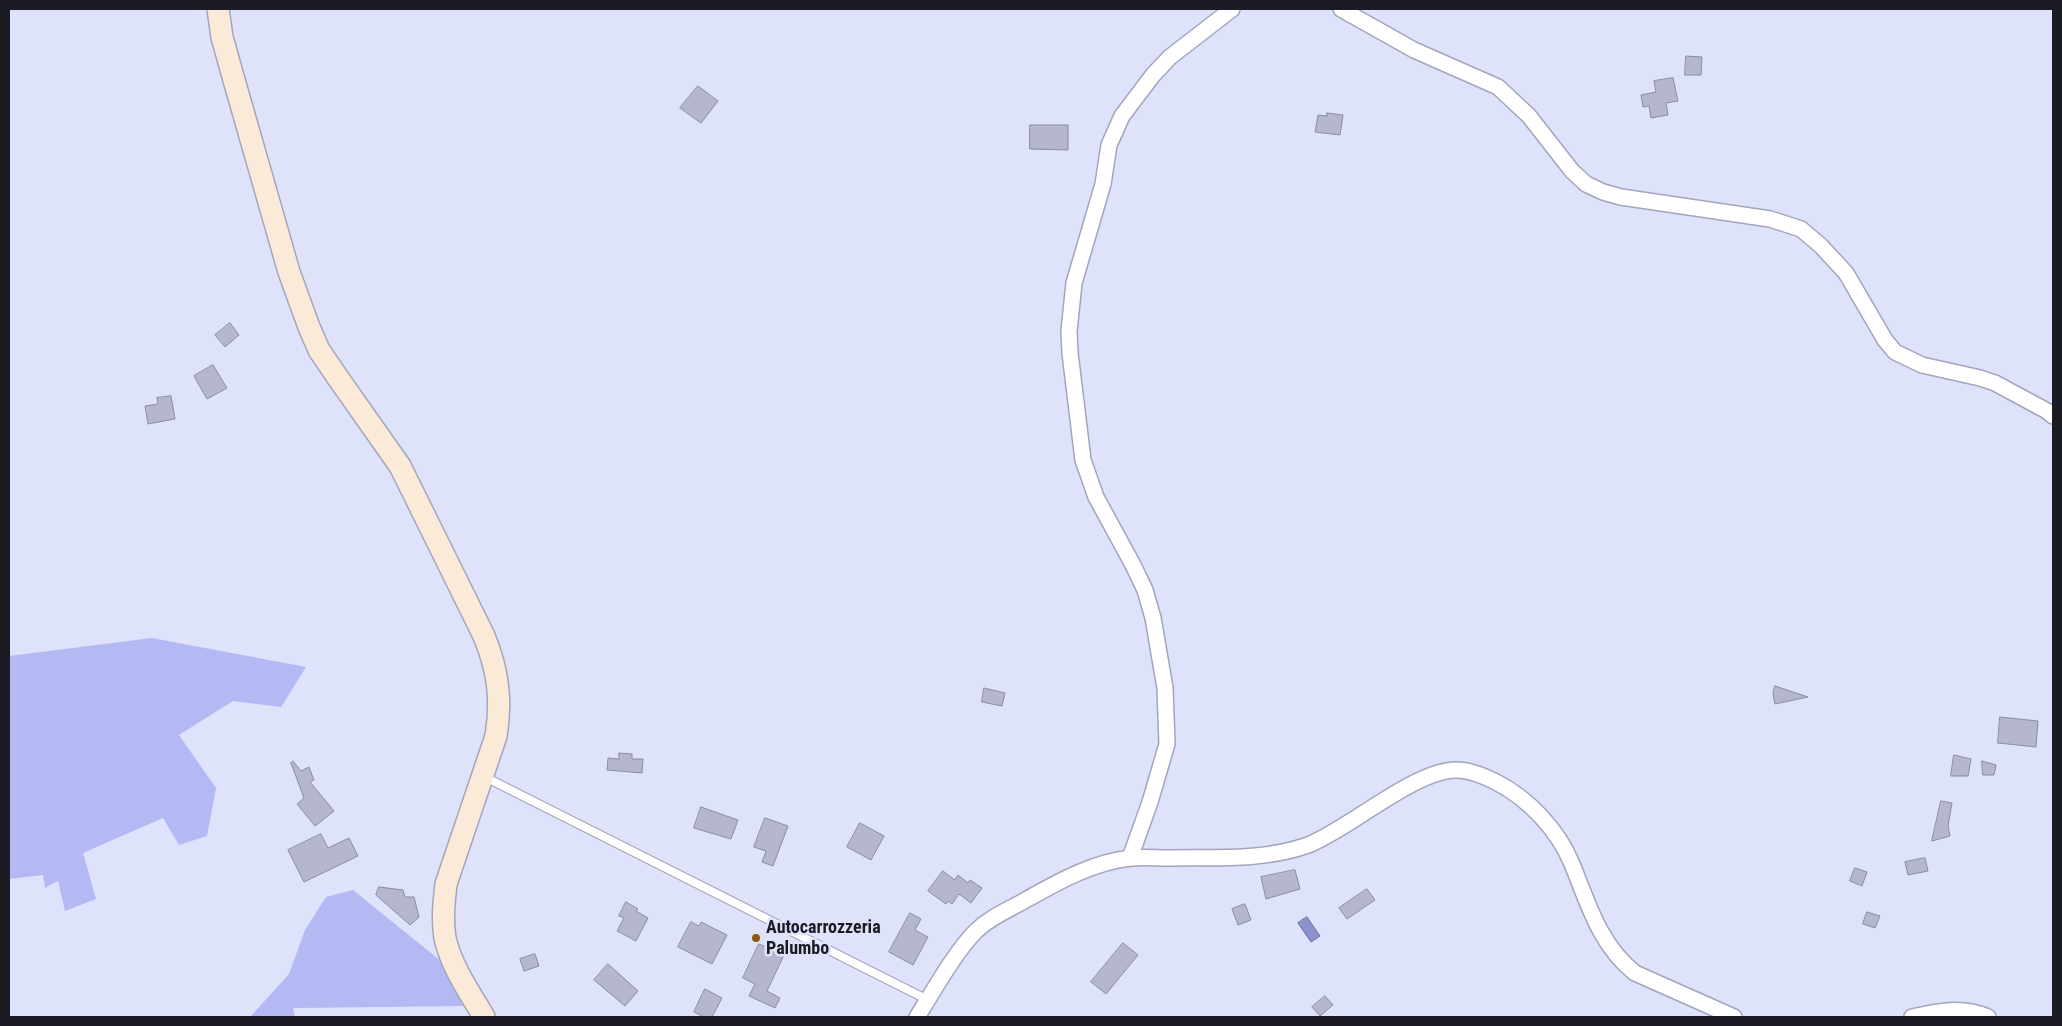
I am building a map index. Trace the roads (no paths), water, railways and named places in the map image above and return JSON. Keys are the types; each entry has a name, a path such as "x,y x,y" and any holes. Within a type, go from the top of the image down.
{"street":[{"path":"218,9 222,37 234,83 292,281 309,327 320,350 338,378 400,466 484,636 493,659 498,680 500,717 496,736 446,884 443,921 445,938 451,957 484,1017"},
{"path":"1130,858 1150,802 1167,744 1165,688 1153,618 1145,590 1096,497 1083,460 1070,353 1074,283 1103,184 1109,145 1122,116 1153,75 1170,57 1232,9"},
{"path":"1341,9 1414,50 1498,87 1529,116 1572,171 1586,184 1603,192 1648,202 1770,219 1800,228 1821,246 1846,273 1885,340 1895,352 1922,365 1995,383 2053,416"},
{"path":"917,1017 964,945 976,931 989,921 1073,874 1095,866 1130,858 1239,857 1280,852 1308,844 1336,831 1426,777 1457,770 1474,773 1514,793 1538,814 1554,832 1572,863 1588,907 1613,951 1623,964 1634,973 1734,1017"},
{"path":"1912,1017 1940,1010 1956,1009 1988,1017"}],"lane":[{"path":"483,776 928,1000"}],"place":[{"name":"Autocarrozzeria Palumbo","path":"756,938"}]}
